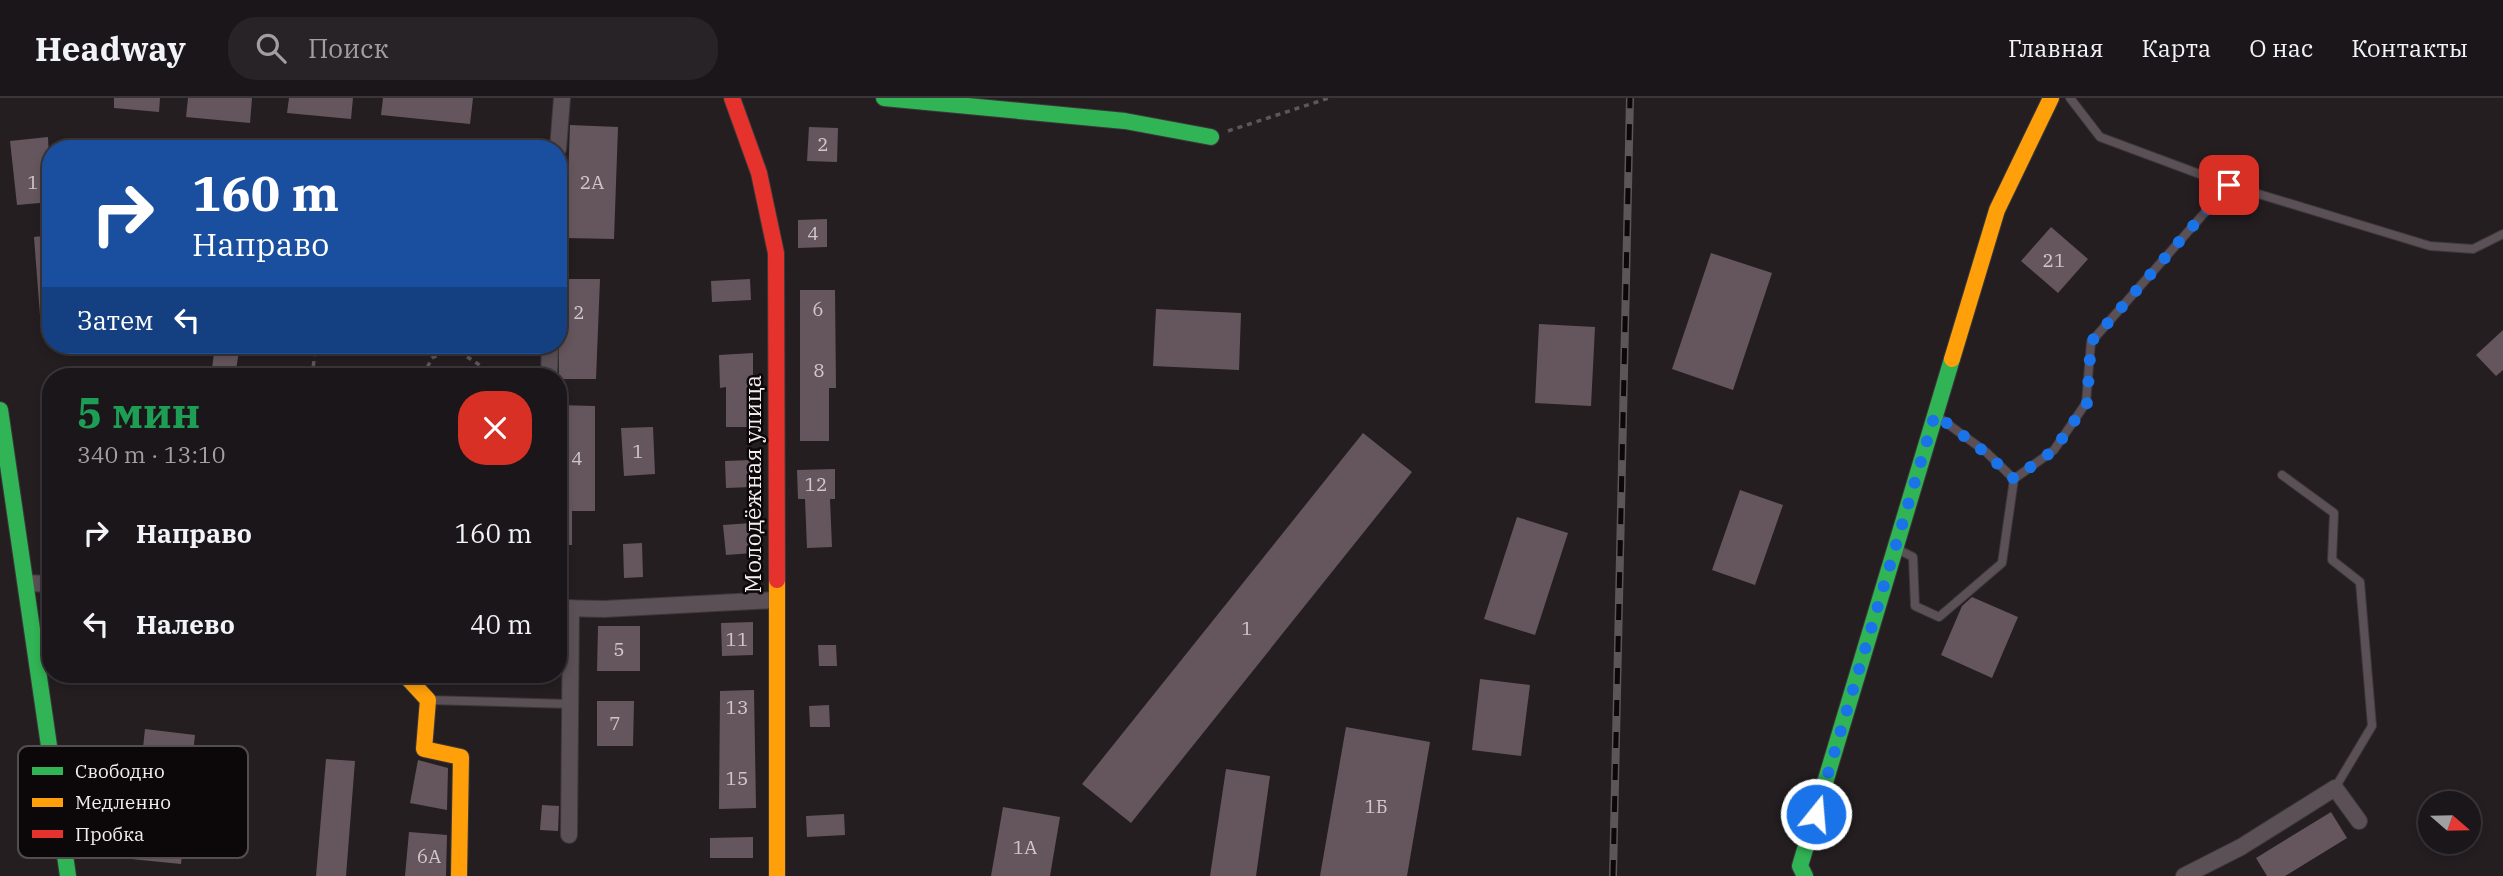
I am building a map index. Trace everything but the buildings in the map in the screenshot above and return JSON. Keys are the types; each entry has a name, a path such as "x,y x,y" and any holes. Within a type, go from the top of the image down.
{"street":[{"path":"559,140 562,98"},
{"name":"Молодёжная улица","path":"732,98 759,173 776,253 777,876"},
{"path":"884,98 1125,121 1211,137"},
{"path":"1805,876 1800,866 1997,210 2051,98"},
{"path":"0,410 49,746"},
{"path":"26,583 42,584"},
{"path":"567,608 775,600"},
{"path":"567,646 570,704 569,835"},
{"path":"412,683 428,700 424,749 461,757 459,876"},
{"path":"2184,876 2241,847 2335,788 2358,821"},
{"path":"65,858 68,876"}],"lane":[{"path":"2070,98 2100,137 2229,185 2430,246 2473,249 2503,234"},
{"path":"1895,547 1913,556 1915,606 1939,617 2002,563 2014,479 2054,450 2087,403 2091,342 2229,185"},
{"path":"1935,414 1986,453 2014,479"},
{"path":"2282,475 2334,513 2332,560 2360,582 2372,726 2335,788"},
{"path":"428,700 570,704"}],"path":[{"path":"1211,137 1329,98"},
{"path":"427,368 432,358 441,354"},
{"path":"463,354 481,368"}],"railway":[{"path":"1613,876 1630,98"}],"traffic: fast":[{"path":"884,98 1125,121 1211,137"},
{"path":"1805,876 1800,866 1952,359"},
{"path":"0,410 49,746"},
{"path":"65,858 68,876"}],"traffic: slow":[{"path":"1952,359 1997,210 2051,98"},
{"path":"777,580 777,876"},
{"path":"412,683 428,700 424,749 461,757 459,876"}],"traffic: jam":[{"path":"732,98 759,173 776,253 777,580"}],"route":[{"path":"1816,814 1935,414 1986,453 2014,479 2054,450 2087,403 2091,342 2229,185"}]}
